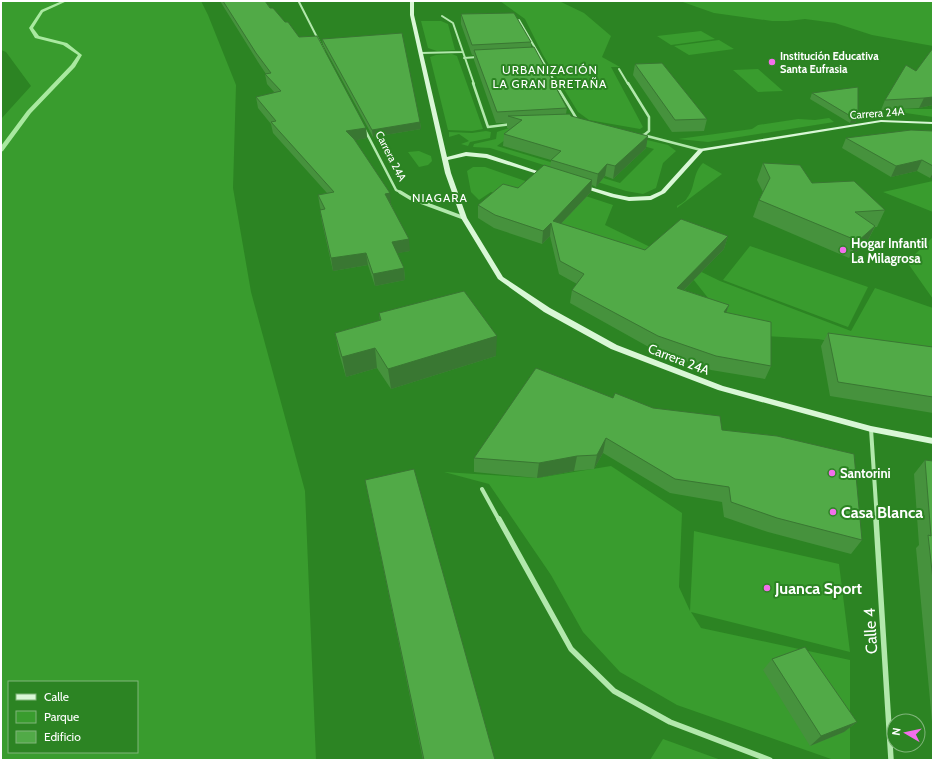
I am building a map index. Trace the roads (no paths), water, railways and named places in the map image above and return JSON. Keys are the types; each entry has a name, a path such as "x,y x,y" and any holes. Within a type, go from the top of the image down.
{"street":[{"name":"Carrera 24A","path":"412,1 412,15 444,159 464,218 500,278 547,310 614,347 721,388 871,429 933,441"},
{"path":"299,2 327,56"},
{"path":"442,16 453,23 488,127 517,124"},
{"path":"520,20 538,55 579,123 575,123"},
{"path":"421,53 462,52"},
{"path":"464,58 479,57"},
{"path":"619,69 649,117 649,131 644,135"},
{"name":"Carrera 24A","path":"701,150 880,121 933,123"},
{"name":"Carrera 24A","path":"362,124 396,190 410,198 464,218"},
{"path":"576,184 629,200 651,198 663,192 701,150 637,133"},
{"path":"444,159 466,154 486,156 553,177"},
{"name":"Calle 4","path":"871,429 891,760"},
{"path":"482,489 571,649 614,691 670,722 770,760"}],"waterway":[{"path":"1,150 29,112 73,66 80,55 65,44 37,37 31,28 42,11 65,1"}],"place":[{"name":"Institución Educativa Santa Eufrasia","path":"772,62"},
{"name":"Hogar Infantil La Milagrosa","path":"843,250"},
{"name":"Santorini","path":"832,473"},
{"name":"Casa Blanca","path":"833,512"},
{"name":"Juanca Sport","path":"767,588"}],"district":[{"name":"URBANIZACIÓN LA GRAN BRETAÑA","path":"550,77"},
{"name":"NIAGARA","path":"440,198"}]}
